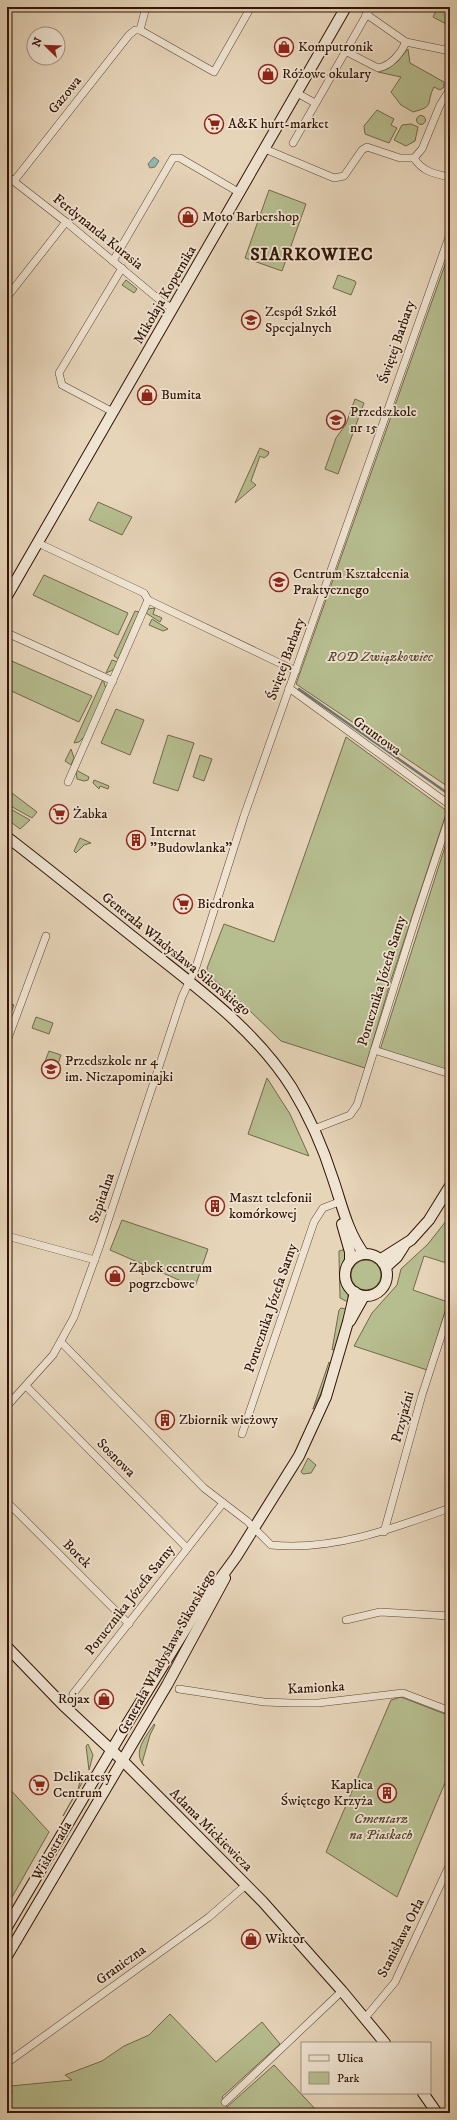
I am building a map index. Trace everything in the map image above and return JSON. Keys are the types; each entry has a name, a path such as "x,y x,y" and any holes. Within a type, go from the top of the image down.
{"street":[{"path":"146,7 140,30 214,72 250,9 242,7"},
{"name":"Mikołaja Kopernika","path":"7,596 346,7"},
{"path":"292,143 371,7"},
{"path":"366,14 406,42 450,51"},
{"name":"Gazowa","path":"14,181 129,35 135,30 140,30"},
{"path":"345,51 378,68 383,67 401,53 406,42"},
{"path":"265,149 334,178 344,176 362,150 369,147 400,158 414,158 422,150 440,105 450,89"},
{"path":"297,92 315,103"},
{"path":"113,261 174,158 180,158 240,193"},
{"path":"414,158 418,166 426,171 449,177"},
{"name":"Ferdynanda Kurasia","path":"7,176 66,222 162,302 173,309"},
{"path":"7,297 66,222"},
{"name":"Świętej Barbary","path":"189,981 289,688 450,234"},
{"path":"113,412 62,385 59,373 122,268"},
{"path":"38,543 144,593 148,600 296,671"},
{"path":"68,782 148,600"},
{"path":"7,633 113,681"},
{"name":"Gruntowa","path":"289,688 450,805"},
{"name":"Porucznika Józefa Sarny","path":"314,1129 354,1112 450,815"},
{"name":"Generała Władysława Sikorskiego","path":"7,837 230,1014 268,1054 292,1088 314,1129 333,1179 339,1202 353,1237 364,1254"},
{"path":"7,1042 46,936"},
{"name":"Szpitalna","path":"7,1406 26,1386 61,1342 74,1317 95,1260 182,998 189,981"},
{"path":"374,1050 450,1074"},
{"path":"383,1263 397,1257 404,1245 429,1220 450,1186"},
{"name":"Generała Władysława Sikorskiego","path":"339,1202 340,1215 350,1252 350,1261"},
{"name":"Porucznika Józefa Sarny","path":"242,1434 314,1222 323,1208 339,1202"},
{"path":"7,1236 95,1260"},
{"path":"364,1254 370,1254 383,1263 386,1281 383,1287 371,1295 359,1294 350,1288 345,1274 350,1261 364,1254"},
{"name":"Generała Władysława Sikorskiego","path":"122,1760 195,1635 236,1557 288,1475 311,1431 326,1397 348,1322 359,1294"},
{"name":"Przyjaźni","path":"384,1532 422,1395 450,1309"},
{"path":"61,1342 204,1488 254,1528 271,1545 316,1546 384,1532 450,1508"},
{"name":"Sosnowa","path":"26,1386 187,1548"},
{"name":"Borek","path":"7,1502 129,1624"},
{"name":"Porucznika Józefa Sarny","path":"73,1694 222,1503"},
{"name":"Generała Władysława Sikorskiego","path":"111,1751 202,1603 236,1557"},
{"path":"346,1620 380,1612 450,1616"},
{"name":"Adama Mickiewicza","path":"7,1647 63,1705 122,1760 292,1933 384,2042"},
{"name":"Kamionka","path":"180,1689 264,1702 291,1703 318,1703 403,1693 450,1711"},
{"name":"Wisłostrada","path":"7,1927 111,1751"},
{"name":"Wisłostrada","path":"7,1956 122,1760"},
{"name":"Stanisława Orła","path":"365,2018 395,1982 448,1877 450,1864"},
{"name":"Graniczna","path":"7,2063 210,1917 246,1885"},
{"path":"225,2102 342,1991"},
{"path":"424,2094 437,2113"}],"green space":[{"path":"438,7 450,7 450,26 433,17"},
{"path":"408,49 410,63 444,82 444,87 440,90 434,87 429,104 425,108 413,112 401,105 391,92 401,77 378,72 378,67 397,62"},
{"path":"377,110 394,119 391,125 397,128 389,143 365,134 364,126"},
{"path":"421,115 426,120 421,125 416,120"},
{"path":"411,124 418,127 415,141 406,146 394,140 402,125"},
{"path":"269,190 306,204 282,271 245,258"},
{"name":"ROD Związkowiec","path":"447,259 450,260 450,788 296,684"},
{"path":"338,275 355,281 356,283 351,295 333,288"},
{"path":"126,280 137,289 134,293 122,285"},
{"path":"355,399 364,403 338,474 325,469 336,438 346,424"},
{"path":"260,448 269,452 264,458 260,456 251,481 256,485 235,503"},
{"path":"98,502 132,517 122,535 89,520"},
{"path":"44,575 128,613 118,635 33,595"},
{"path":"155,608 153,614 162,618 160,622 146,613 148,609"},
{"path":"135,611 139,612 118,659 114,656"},
{"path":"152,619 168,629 163,631 149,625"},
{"path":"7,659 92,696 79,722 7,689"},
{"path":"112,660 118,662 113,670 106,673"},
{"path":"103,679 106,689 85,736 79,742 74,743"},
{"path":"116,709 144,720 130,755 101,743"},
{"path":"168,735 194,743 178,791 153,783"},
{"path":"346,737 447,811 391,980 365,1068 281,1041 245,1006 208,975 207,968 224,924 274,942"},
{"path":"71,749 74,758 71,765 65,761"},
{"path":"200,755 212,759 204,781 193,777"},
{"path":"76,770 89,777 88,780 84,781 77,779"},
{"path":"94,780 109,786 108,789 100,786 99,789 93,783"},
{"path":"12,793 37,812 32,818 7,804 7,799"},
{"path":"7,807 30,820 20,829 7,819"},
{"path":"450,831 450,1071 380,1050"},
{"path":"80,838 91,843 84,845 76,853 74,851"},
{"path":"7,1002 14,1005 9,1017 7,1017"},
{"path":"36,1017 53,1023 49,1034 32,1028"},
{"path":"49,1051 61,1055 55,1073 42,1069"},
{"path":"267,1078 290,1114 309,1156 248,1134"},
{"path":"450,1216 450,1264 424,1256 413,1290 448,1302 427,1370 354,1346 372,1313 397,1285 401,1269 428,1244"},
{"path":"122,1220 208,1249 195,1287 110,1250"},
{"path":"346,1249 341,1279 348,1295 348,1302 340,1298 339,1251"},
{"path":"366,1260 376,1265 381,1275 376,1285 366,1290 356,1285 351,1275 356,1265"},
{"path":"341,1308 346,1309 335,1349 332,1350 339,1310"},
{"path":"329,1362 331,1364 321,1393 313,1409"},
{"path":"308,1458 316,1465 311,1473 303,1474 301,1472"},
{"name":"Cmentarz na Piaskach","path":"401,1697 450,1716 450,1771 397,1897 326,1852 391,1700"},
{"path":"154,1724 155,1725 150,1735 142,1763 139,1755 140,1750 144,1739"},
{"path":"88,1744 93,1755 89,1770 86,1746"},
{"path":"82,1774 86,1776 63,1816 78,1789"},
{"path":"7,1786 49,1832 7,1906"},
{"path":"170,2014 216,2062 262,2022 280,2044 222,2097 227,2107 274,2065 319,2113 7,2113 7,2095 12,2093 11,2086 72,2080 65,2075 102,2061 124,2046 149,2035"}],"water":[{"path":"154,157 159,161 155,167 150,168 148,164"}],"waterway":[{"path":"299,689 450,795"}],"place":[{"name":"Komputronik","path":"284,47"},
{"name":"Różowe okulary","path":"268,74"},
{"name":"A&K hurt-market","path":"214,124"},
{"name":"Moto Barbershop","path":"188,217"},
{"name":"Zespół Szkół Specjalnych","path":"251,320"},
{"name":"Bumita","path":"147,395"},
{"name":"Przedszkole nr 15","path":"336,420"},
{"name":"Centrum Kształcenia Praktycznego","path":"279,582"},
{"name":"Żabka","path":"59,814"},
{"name":"Internat \"Budowlanka\"","path":"136,840"},
{"name":"Biedronka","path":"183,904"},
{"name":"Przedszkole nr 4 im. Niezapominajki","path":"51,1069"},
{"name":"Maszt telefonii komórkowej","path":"215,1206"},
{"name":"Ząbek centrum pogrzebowe","path":"115,1276"},
{"name":"Zbiornik wieżowy","path":"165,1420"},
{"name":"Rojax","path":"104,1699"},
{"name":"Delikatesy Centrum","path":"39,1785"},
{"name":"Kaplica Świętego Krzyża","path":"387,1793"},
{"name":"Wiktor","path":"251,1939"}],"district":[{"name":"SIARKOWIEC","path":"312,255"}]}
